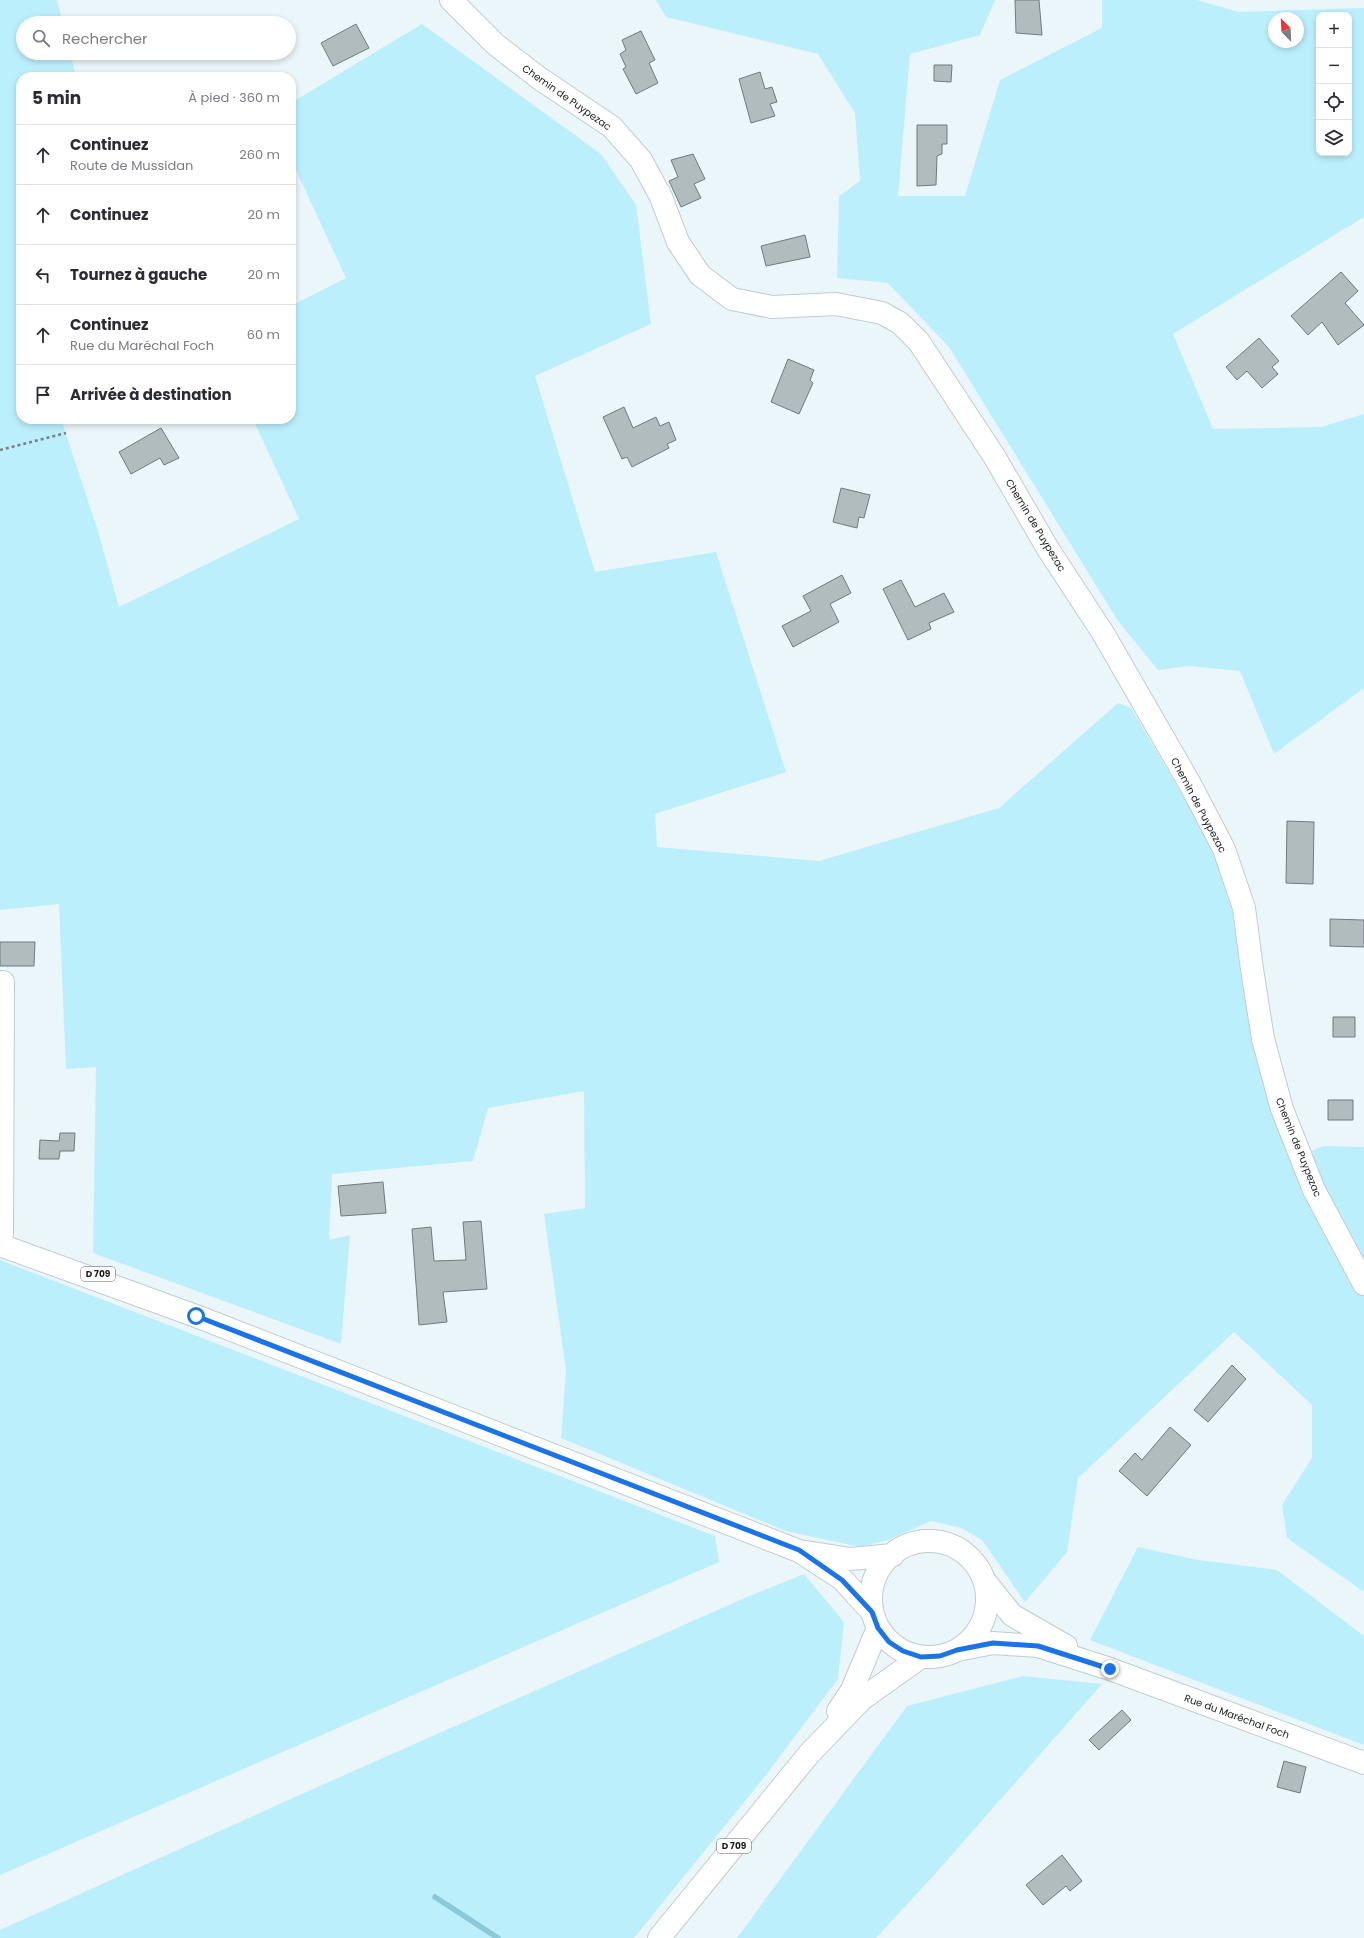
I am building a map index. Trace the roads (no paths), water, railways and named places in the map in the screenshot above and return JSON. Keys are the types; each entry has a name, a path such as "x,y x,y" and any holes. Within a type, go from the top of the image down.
{"main road":[{"name":"Chemin de Puypezac","path":"451,0 495,44 539,78 612,127 641,160 661,198 678,242 700,275 705,279 732,298 772,307 836,304 882,313 900,323 919,342 994,456 1048,548 1103,633 1190,784 1224,849 1244,908 1263,1039 1282,1109 1314,1190 1364,1284"},
{"path":"0,1238 3,982"},
{"name":"D 709","path":"0,1238 196,1316 799,1550 850,1559 893,1555"},
{"path":"920,1542 940,1542 959,1549 974,1562 984,1580 987,1596 986,1612 977,1631 970,1640 957,1650 940,1656 921,1657 903,1651 889,1642 875,1620 871,1596 874,1579 884,1561 900,1548 920,1542"},
{"name":"D 709","path":"799,1550 842,1580 875,1620 852,1690 809,1754"},
{"name":"Rue du Maréchal Foch","path":"984,1580 1012,1615 1110,1669"},
{"name":"Rue du Maréchal Foch","path":"957,1650 993,1643 1038,1646 1110,1669 1364,1764"},
{"name":"D 709","path":"659,1938 809,1754 862,1699 921,1657"}],"waterway":[{"path":"435,1897 498,1938"}]}
